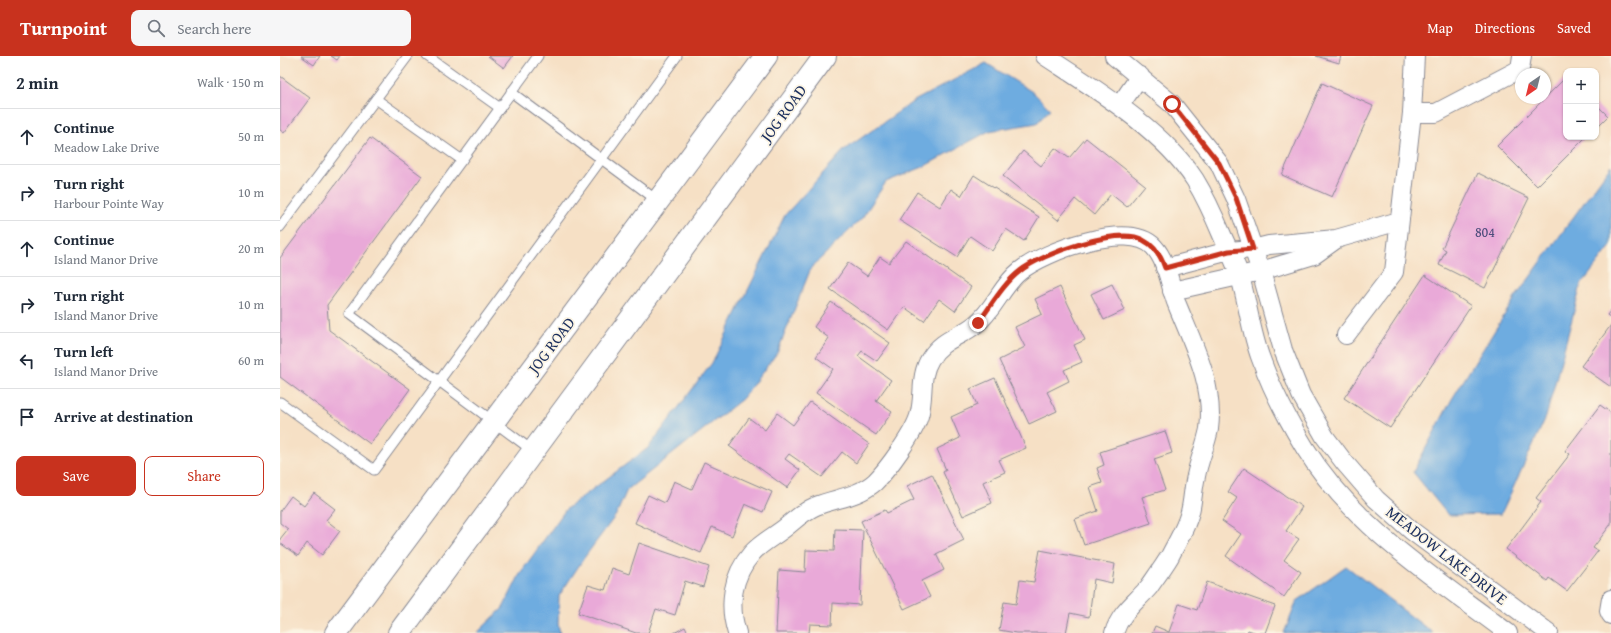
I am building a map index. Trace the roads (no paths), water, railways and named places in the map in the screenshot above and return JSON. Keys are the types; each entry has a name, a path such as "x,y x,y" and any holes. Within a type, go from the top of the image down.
{"main road":[{"name":"JOG ROAD","path":"336,633 766,56"},
{"name":"JOG ROAD","path":"399,633 825,56"}],"street":[{"name":"MEADOW LAKE DRIVE","path":"1046,56 1120,105 1174,154 1194,179 1210,206 1240,276 1246,309 1260,358 1274,392 1306,449 1325,477 1359,516 1397,550 1508,633"},
{"name":"MEADOW LAKE DRIVE","path":"1114,56 1172,104 1219,163 1236,198 1261,271 1283,350 1301,394 1326,437 1344,462 1376,499 1412,532 1549,633"},
{"path":"1346,335 1394,272 1412,113 1415,56"},
{"path":"1412,113 1436,113 1520,69 1522,56"},
{"path":"1120,105 1140,76"},
{"path":"1165,268 1229,251 1253,249 1269,245 1336,239 1399,221"},
{"path":"737,633 733,621 733,592 737,578 752,553 799,516 827,502 859,493 873,484 884,473 914,429 920,415 921,386 924,371 930,357 940,346 952,337 978,323 1006,285 1019,271 1033,262 1082,243 1122,236 1142,239 1154,247 1165,268 1172,291 1207,382 1210,413 1209,429 1194,484 1190,514 1184,530 1168,560 1148,587 1126,610 1117,623 1114,633"},
{"path":"1172,291 1261,271 1314,254 1336,239"},
{"path":"1611,599 1611,616"}],"lane":[{"path":"280,227 408,56"},
{"path":"427,56 500,108"},
{"path":"533,451 349,314 538,56"},
{"path":"280,402 374,470 678,56"},
{"path":"511,92 658,201"},
{"path":"376,99 462,160"}],"water":[{"path":"986,63 1034,93 1050,109 1037,123 989,131 923,167 886,182 862,218 811,268 777,353 742,399 627,490 616,515 584,558 559,596 558,624 560,633 477,633 503,608 521,572 566,509 648,448 712,363 785,215 844,150 914,101"},
{"path":"1611,165 1611,246 1581,285 1546,417 1501,514 1448,515 1413,472 1452,399 1515,298"},
{"path":"1346,566 1433,633 1284,633 1297,601"}]}
